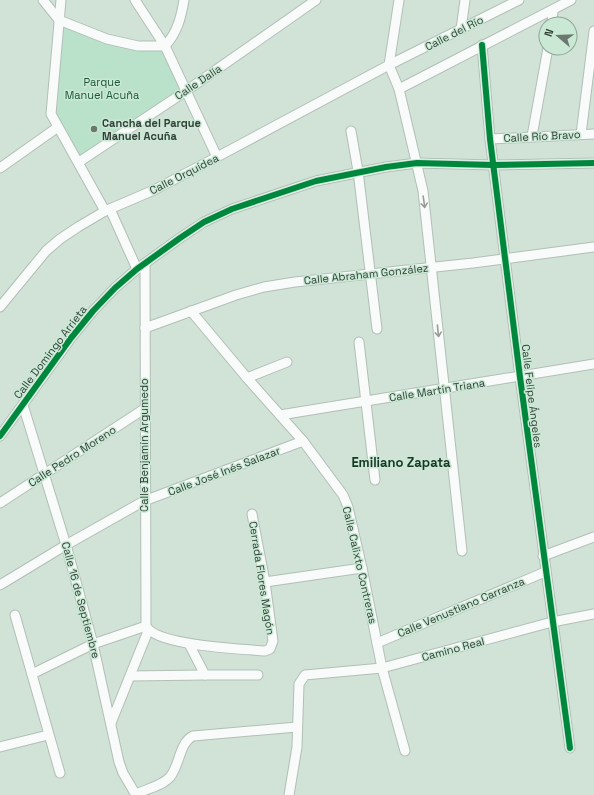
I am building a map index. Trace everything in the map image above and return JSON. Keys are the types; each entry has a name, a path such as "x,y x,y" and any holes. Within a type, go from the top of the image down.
{"street":[{"path":"43,0 59,20 107,39 138,46 165,46 172,39 178,27 184,0"},
{"path":"61,0 51,114 141,267"},
{"path":"135,0 165,46 217,157"},
{"name":"Calle Dalia","path":"79,162 186,91 316,0"},
{"path":"399,0 390,67 398,86 417,163 426,213 462,551"},
{"path":"461,29 465,0"},
{"name":"Calle del Río","path":"390,67 510,2 519,0"},
{"path":"398,86 554,10 571,0"},
{"path":"553,16 554,10"},
{"path":"581,134 594,30"},
{"name":"Calle Felipe Ángeles","path":"482,45 490,139 545,572 570,748"},
{"path":"532,136 547,56"},
{"name":"Calle Orquídea","path":"0,307 35,263 60,239 109,211 154,190 390,67"},
{"path":"0,168 58,127"},
{"path":"351,132 358,172 377,329"},
{"name":"Calle Río Bravo","path":"490,139 594,134"},
{"name":"Calle Domingo Arrieta","path":"0,436 71,338 92,311 115,288 141,267 204,222 232,209 316,181 358,172 417,163 494,165 594,163"},
{"name":"Calle Abraham González","path":"145,328 264,287 594,247"},
{"name":"Calle Benjamín Argumedo","path":"141,267 145,328 144,501 147,628"},
{"name":"Calle Calixto Contreras","path":"191,311 247,378 303,441 343,495 348,507 362,568 382,668 404,751"},
{"path":"359,342 375,480"},
{"path":"247,378 288,362"},
{"name":"Calle Martín Triana","path":"280,415 594,364"},
{"name":"Calle 16 de Septiembre","path":"23,405 43,475 66,545 93,644 119,762 123,773 136,794"},
{"name":"Calle Pedro Moreno","path":"0,503 144,410"},
{"name":"Calle José Inés Salazar","path":"0,585 66,545 144,501 303,441"},
{"name":"Cerrada Flores Magón","path":"189,644 265,651 270,649 273,641 266,582 252,514"},
{"path":"543,556 594,537"},
{"path":"266,582 362,568"},
{"name":"Calle Venustiano Carranza","path":"377,643 545,572"},
{"name":"Camino Real","path":"297,726 299,684 305,675 310,673 382,668 552,622 594,614"},
{"path":"15,615 60,773"},
{"path":"147,628 158,636 189,644 205,675"},
{"path":"32,674 93,644 147,628"},
{"path":"111,723 147,628"},
{"path":"130,676 258,675"},
{"path":"136,794 162,783 169,777 179,761 184,743 193,736 297,726 297,747 289,795"},
{"path":"0,747 48,735"}],"green space":[{"name":"Parque Manuel Acuña","path":"61,24 162,49 183,91 79,158 53,114"}],"cycle path":[{"path":"482,45 490,139 520,377 570,748"},
{"path":"0,436 71,338 93,311 115,288 137,269 180,238 204,222 232,209 316,181 386,167 417,163 493,165 594,163"}],"place":[{"name":"Cancha del Parque Manuel Acuña","path":"94,129"}],"district":[{"name":"Emiliano Zapata","path":"401,462"}]}
